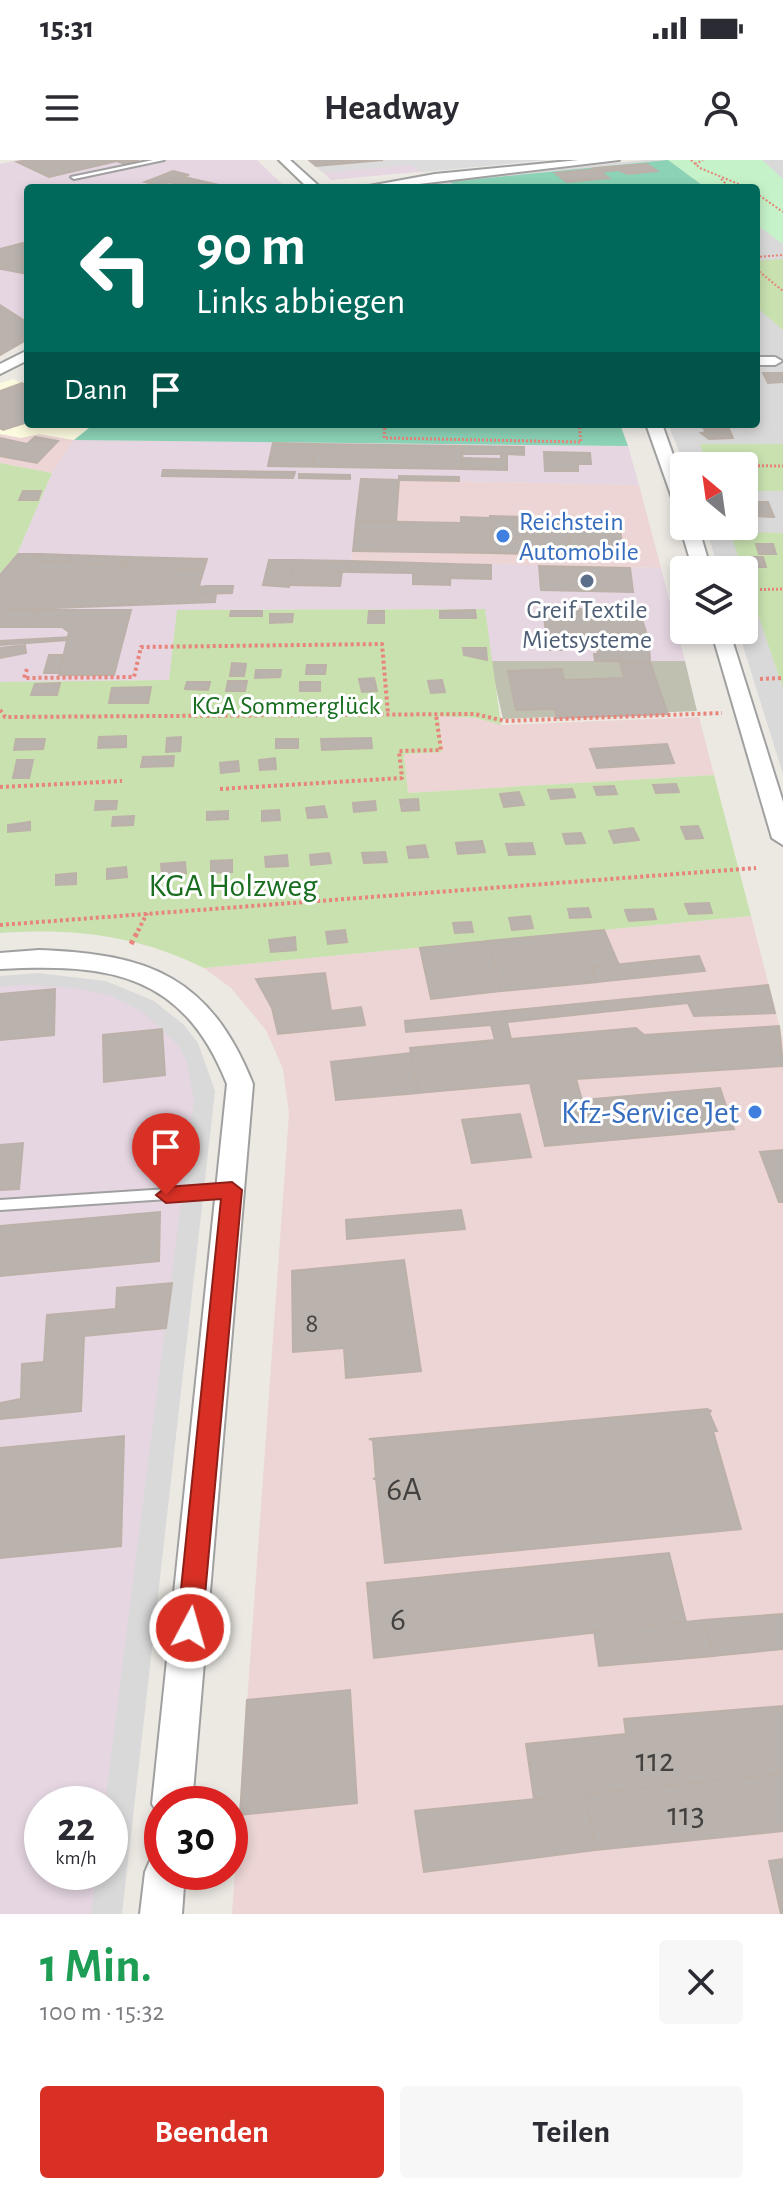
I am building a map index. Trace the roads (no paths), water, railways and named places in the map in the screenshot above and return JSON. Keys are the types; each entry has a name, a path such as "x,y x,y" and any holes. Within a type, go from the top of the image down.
{"street":[{"path":"284,160 311,184"},
{"path":"390,184 614,160"},
{"path":"0,370 24,356"},
{"path":"760,361 775,361"},
{"path":"655,428 670,469"},
{"path":"724,644 783,838"},
{"path":"0,961 42,957 103,961 134,970 167,986 205,1014 222,1037 240,1084 174,1786"},
{"path":"161,1914 163,1890"}],"lane":[{"path":"74,177 161,160"},
{"path":"0,1205 232,1190"}],"place":[{"name":"Reichstein Automobile","path":"503,536"},
{"name":"Greif Textile Mietsysteme","path":"587,581"},
{"name":"Kfz-Service Jet","path":"755,1112"}],"park label":[{"name":"KGA Sommerglück","path":"286,705"},
{"name":"KGA Holzweg","path":"233,885"}]}
